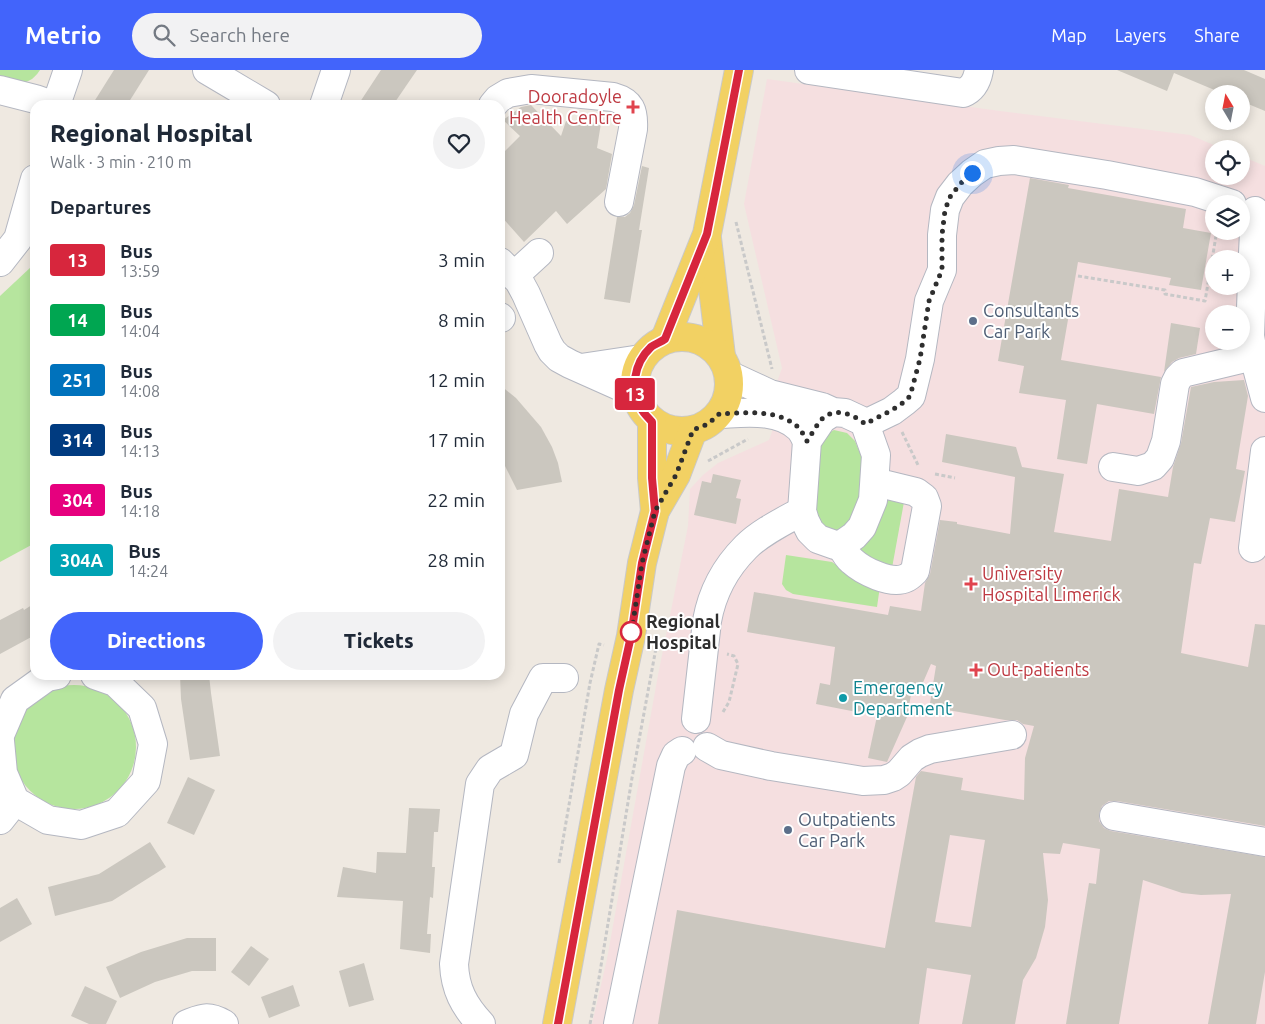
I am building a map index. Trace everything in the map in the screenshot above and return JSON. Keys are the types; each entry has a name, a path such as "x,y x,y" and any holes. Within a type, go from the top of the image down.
{"main road":[{"path":"665,339 707,234 738,70"},
{"path":"707,234 725,365 728,398 719,414 708,424 693,430 672,430 652,422 642,410 635,392 635,375 641,359 652,346 665,339 680,336 693,337 708,344 725,365"},
{"path":"652,422 652,478 655,511"},
{"path":"558,1024 619,690 631,636 642,563 655,511 676,475 693,430"}],"street":[{"path":"56,100 68,70"},
{"path":"206,70 257,100"},
{"path":"326,100 336,70"},
{"path":"809,70 963,93 974,85 979,70"},
{"path":"497,100 508,93 531,89 613,97 622,100 628,105 634,117 633,129 619,202"},
{"path":"0,90 40,100"},
{"path":"865,424 892,410 910,396 920,359 929,301 942,270 942,235 945,210 950,197 960,184 985,164 1014,160 1107,175 1205,195"},
{"path":"0,262 18,239 30,197"},
{"path":"1249,240 1250,327 1257,351 1265,398"},
{"path":"539,253 507,269 526,294 552,351 559,358 635,392"},
{"path":"1113,467 1138,471 1154,466 1160,458 1166,441 1175,384 1183,373 1257,351"},
{"path":"581,368 641,359"},
{"path":"725,365 770,394 822,407 833,412 845,413 865,424 876,455 873,500 862,527 854,536 841,545 835,545 818,539 810,531 802,511 807,441 822,419 833,412"},
{"path":"719,414 766,413 791,421 800,429 807,441"},
{"path":"1253,548 1265,451"},
{"path":"841,545 844,553 852,561 867,571 884,578 896,580 906,578 915,571 927,506 924,498 916,492 875,482"},
{"path":"802,511 776,525 748,545 734,561 717,588 707,621 696,719 684,721 679,725 674,736 678,747 832,777 870,781 893,777 912,758 930,749 1012,734"},
{"path":"481,1024 471,1013 459,991 455,978 454,964 480,784 490,770 514,755 524,714 543,678 564,678"},
{"path":"0,735 15,700 42,680"},
{"path":"0,741 8,811 82,825 117,813 146,781 153,744 142,708 112,680"},
{"path":"618,1024 671,766 676,755 694,749"},
{"path":"1114,816 1265,842"},
{"path":"187,1024 205,1018 224,1024"}],"path":[{"path":"736,222 773,373"},
{"path":"1078,276 1165,290 1165,294 1205,301 1215,240"},
{"path":"892,410 920,471"},
{"path":"704,464 751,438"},
{"path":"929,473 955,478"},
{"path":"558,869 590,683 600,644 604,645"},
{"path":"590,1024 655,653"}],"shaded area":[{"name":"University Hospital Limerick","path":"767,79 1190,135 1205,141 1205,185 1250,185 1250,160 1265,166 1265,1024 592,1024 607,959 658,675 688,526 690,489 718,463 769,440 774,426 766,413 782,368 744,204"}],"green space":[{"path":"0,70 40,70 27,82 18,83 0,82"},
{"path":"30,268 30,546 0,562 0,296"},
{"path":"834,430 847,433 855,441 864,463 864,499 841,534 815,524 814,473 821,437"},
{"path":"887,498 904,502 892,568 858,553"},
{"path":"786,555 832,562 848,573 880,586 877,607 793,594 786,590 782,584"},
{"path":"74,685 98,690 109,695 118,703 126,712 131,723 136,747 131,771 126,782 118,791 109,799 98,804 74,809 50,804 39,799 30,791 22,782 17,771 12,747 17,723 22,712 30,703 39,695 50,690"}],"building":[{"path":"114,70 149,70 130,100 95,100"},
{"path":"381,70 417,70 396,100 361,100"},
{"path":"1117,70 1244,70 1265,79 1265,111 1250,105 1250,85 1205,86 1174,73 1167,91"},
{"path":"531,105 561,136 566,121 601,123 597,148 612,154 606,189 567,224 556,211 524,242 505,221 505,151 520,136 505,122 505,119 521,107"},
{"path":"642,166 649,168 639,230 642,230 630,303 604,299 617,217 625,217 630,213 634,205"},
{"path":"1030,178 1069,185 1068,188 1186,209 1183,228 1205,232 1205,240 1210,240 1208,250 1205,250 1205,267 1201,290 1169,285 1171,278 1078,262 1061,360 1161,377 1154,414 1097,404 1087,464 1057,459 1066,400 1019,393 1024,366 998,361"},
{"path":"1171,323 1200,328 1196,354 1179,358 1172,362 1164,372"},
{"path":"1244,380 1248,396 1236,469 1245,471 1235,522 1210,518 1201,564 1194,563 1181,653 1248,667 1255,624 1265,625 1265,826 1117,801 1109,801 1102,806 1099,821 1104,828 1111,831 1265,857 1265,972 1256,1024 1208,1024 1231,894 1201,895 1182,893 1143,880 1119,1024 1066,1024 1089,883 1096,884 1100,849 1063,843 1060,854 1043,853 1048,900 1045,927 1036,958 1023,980 1015,1024 962,1024 971,975 927,968 919,1024 658,1024 677,910 885,948 916,777 921,771 963,778 961,790 1024,800 1025,758 1034,726 1023,724 1017,720 1005,720 936,708 930,703 936,666 931,664 918,694 912,689 907,717 887,762 868,758 877,716 816,704 820,683 830,685 835,647 747,632 754,592 888,615 890,606 921,611 925,583 930,574 940,520 1010,534 1015,477 942,462 946,434 1016,447 1022,467 1064,474 1054,532 1111,541 1119,489 1168,497 1173,467 1181,443 1191,387 1214,382","holes":["950,835 985,840 971,927 935,922"]},
{"path":"505,389 516,398 541,427 552,447 562,482 517,490 505,466"},
{"path":"713,474 741,480 736,498 741,499 736,524 694,515 702,481 711,483"},
{"path":"30,606 30,638 0,654 0,620 23,608 24,610"},
{"path":"180,680 210,680 220,756 190,760 181,699"},
{"path":"188,777 215,790 194,835 167,823"},
{"path":"409,808 440,809 438,832 434,832 432,867 435,867 433,898 430,897 427,934 431,934 430,953 400,949 403,901 337,897 343,867 376,873 377,852 406,853"},
{"path":"150,842 166,867 112,901 55,916 48,887 99,874"},
{"path":"17,898 32,924 0,942 0,908"},
{"path":"187,938 216,938 216,971 192,971 155,982 120,998 106,967 141,952"},
{"path":"251,946 269,959 249,986 231,972"},
{"path":"364,963 374,1000 349,1007 339,971"},
{"path":"293,985 300,1006 269,1018 261,997"},
{"path":"85,986 117,1001 106,1024 89,1024 71,1016"}],"bus line":[{"name":"13","path":"558,1024 619,690 631,636 642,563 655,511 652,478 652,422 642,410 635,392 635,375 641,359 652,346 665,339 707,234 739,70"}],"place":[{"name":"Dooradoyle Health Centre","path":"633,107"},
{"name":"Consultants Car Park","path":"973,321"},
{"name":"University Hospital Limerick","path":"971,584"},
{"name":"Regional Hospital","path":"631,632"},
{"name":"Out-patients","path":"976,670"},
{"name":"Emergency Department","path":"843,698"},
{"name":"Outpatients Car Park","path":"788,830"}],"route":[{"path":"631,632 631,636 642,563 655,511 676,475 693,430 708,424 719,414 766,413 791,421 800,429 807,441 822,419 833,412 845,413 865,424 892,410 910,396 920,359 929,301 942,270 942,235 945,210 950,197 972,173"}]}
